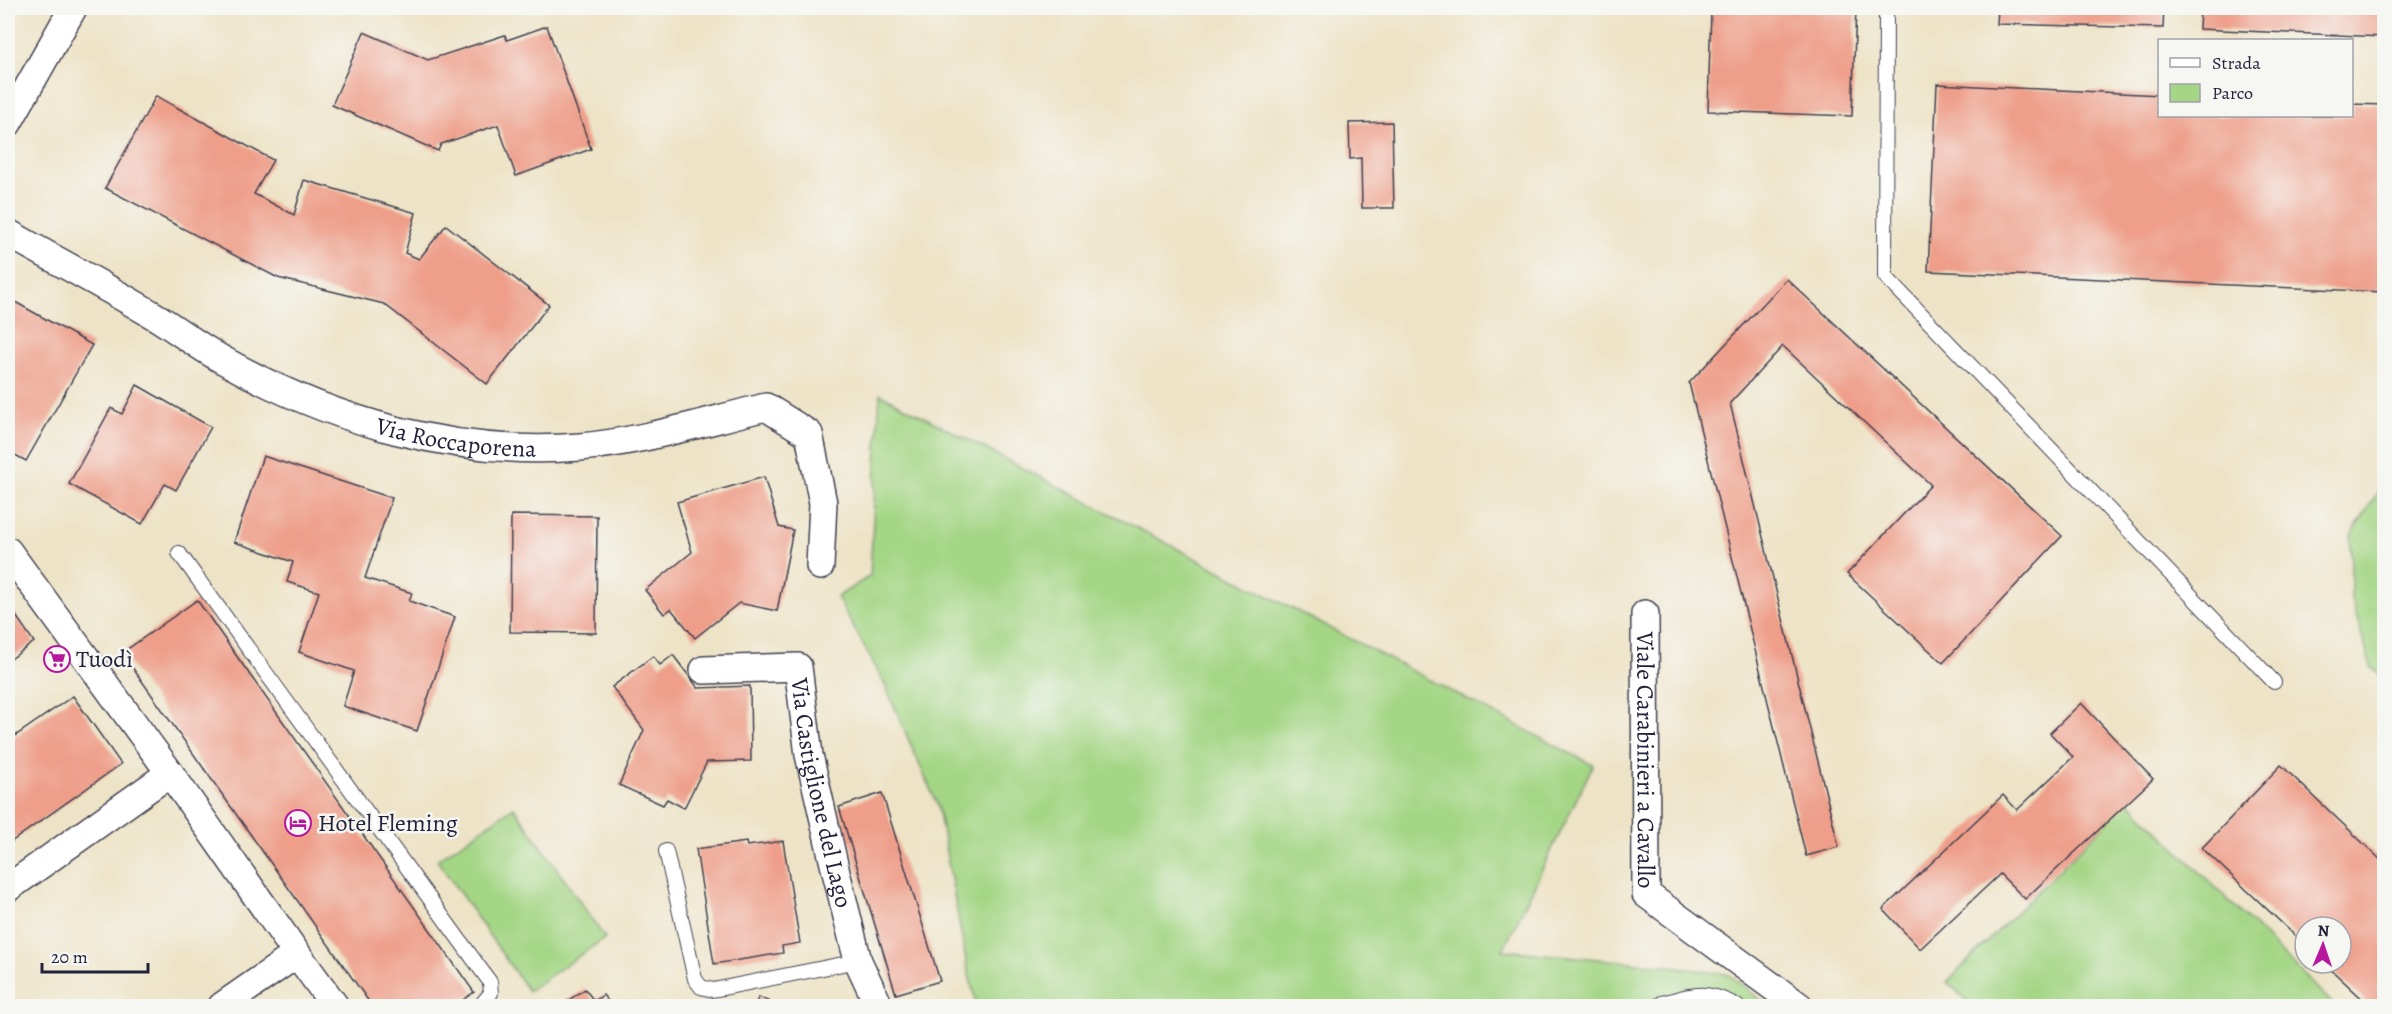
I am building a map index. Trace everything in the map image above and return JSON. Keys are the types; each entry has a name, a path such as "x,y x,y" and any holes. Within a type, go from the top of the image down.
{"street":[{"path":"8,123 73,8"},
{"name":"Via Roccaporena","path":"8,233 157,318 222,360 264,381 342,414 407,434 471,444 546,448 580,447 615,442 766,407 809,434 823,502 820,566"},
{"path":"8,551 170,773 335,1006"},
{"name":"Viale Carabinieri a Cavallo","path":"1645,614 1646,894 1799,1006"},
{"name":"Via Castiglione del Lago","path":"704,670 798,667 809,755 858,961 879,1006"},
{"path":"8,888 170,773"},
{"path":"222,1006 297,954"}],"lane":[{"path":"1886,8 1885,276 2274,682"},
{"path":"179,553 490,982 491,993 480,1006"},
{"path":"666,851 696,979 701,987 713,990 858,961"},
{"path":"1658,1006 1697,994 1718,996 1737,1006"}],"green space":[{"path":"880,394 1593,765 1503,950 1671,966 1730,975 1768,1006 977,1006 968,971 938,807 884,683 837,597 870,576"},
{"path":"2384,481 2384,680 2371,666 2351,599 2351,536"},
{"path":"2128,801 2293,964 2293,975 2304,975 2335,1006 1972,1006 1947,982"},
{"path":"514,807 605,938 528,991 437,860"}],"building":[{"path":"1711,8 1856,8 1852,116 1708,111"},
{"path":"1998,8 2164,8 2163,28 1997,24"},
{"path":"2200,8 2384,8 2384,37 2199,29"},
{"path":"547,26 591,149 516,176 498,125 441,144 438,151 332,105 364,32 428,60 505,35 507,40"},
{"path":"1937,84 2158,95 2158,117 2353,117 2353,104 2384,105 2384,292 1928,271"},
{"path":"156,96 273,160 254,194 294,215 304,180 416,213 405,253 419,259 446,225 549,305 487,384 384,304 278,278 105,188"},
{"path":"1392,122 1394,208 1362,208 1361,158 1350,159 1349,123"},
{"path":"1787,279 2062,536 1943,663 1847,574 1931,485 1783,346 1730,403 1839,847 1806,856 1689,383"},
{"path":"8,298 92,345 26,461 8,451"},
{"path":"137,385 211,427 176,490 165,484 142,524 69,484 111,408 122,414"},
{"path":"263,456 392,498 365,578 412,593 409,601 455,617 417,731 343,706 354,671 299,652 319,592 287,582 293,562 234,542"},
{"path":"764,477 779,527 793,530 777,611 739,603 695,638 671,609 664,614 645,590 692,552 677,502"},
{"path":"511,515 597,516 596,633 510,632"},
{"name":"Hotel Fleming","path":"197,600 474,992 454,1006 372,1006 122,653"},
{"path":"8,604 34,642 8,661"},
{"path":"673,655 698,688 750,686 751,761 707,762 684,808 667,799 663,805 619,785 644,730 612,687 653,656 660,665"},
{"path":"73,696 121,764 8,844 8,741"},
{"path":"2081,703 2153,779 2025,899 2000,874 1920,949 1883,909 2003,795 2017,810 2073,757 2050,733"},
{"path":"2281,765 2384,863 2384,1006 2370,1006 2337,975 2353,975 2353,915 2293,915 2293,934 2202,848"},
{"path":"882,793 940,981 896,994 839,807"},
{"path":"783,841 800,943 782,946 783,953 714,964 696,849 746,842 747,846"},
{"path":"585,989 594,1001 603,995 612,1006 560,1006"},
{"path":"759,997 779,1006 754,1006"}],"place":[{"name":"Tuodì","path":"57,659"},
{"name":"Hotel Fleming","path":"298,823"}]}
